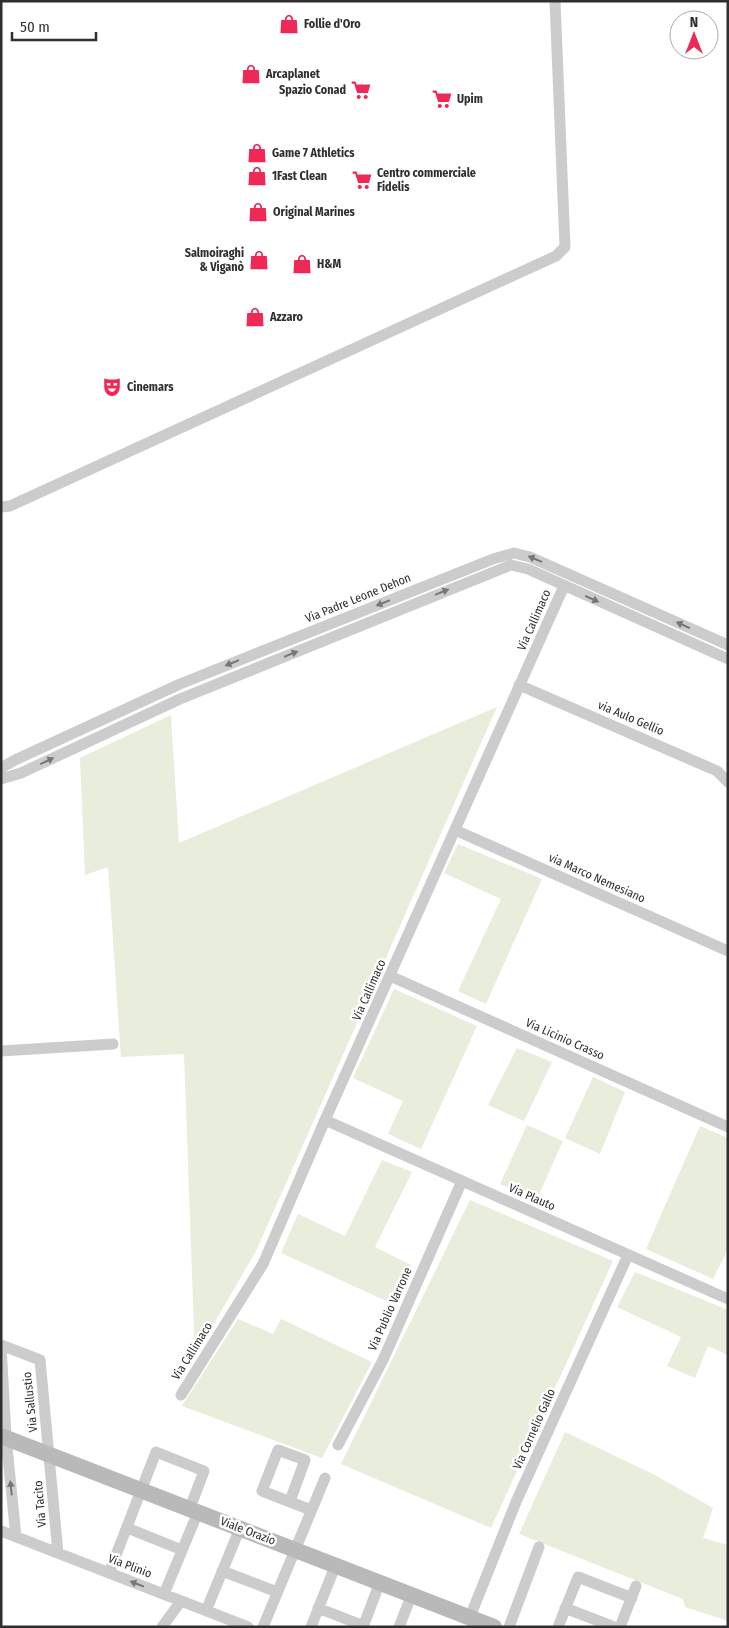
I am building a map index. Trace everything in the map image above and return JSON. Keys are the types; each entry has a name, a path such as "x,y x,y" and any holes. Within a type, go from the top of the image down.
{"street":[{"path":"1,507 10,506 556,256 565,247 555,1"},
{"name":"Via Padre Leone Dehon","path":"1,768 180,684 493,558 514,553 530,557 728,645"},
{"name":"Via Padre Leone Dehon","path":"1,779 20,773 180,699 502,567 519,566 728,659"},
{"name":"Via Callimaco","path":"181,1395 263,1264 325,1120 564,586"},
{"name":"via Aulo Gellio","path":"520,685 717,771 728,782"},
{"name":"via Marco Nemesiano","path":"455,830 728,951"},
{"name":"Via Licinio Crasso","path":"390,976 728,1127"},
{"path":"1,1051 113,1044"},
{"name":"Via Plauto","path":"325,1120 728,1299"},
{"name":"Via Publio Varrone","path":"338,1445 383,1360 462,1181"},
{"name":"Via Cornelio Gallo","path":"470,1617 516,1502 628,1254"},
{"path":"1,1345 4,1436 16,1537"},
{"name":"Via Sallustio","path":"1,1345 40,1360 49,1453"},
{"name":"Viale Orazio","path":"4,1436 494,1627"},
{"path":"290,1501 306,1460 278,1450 262,1491 311,1510"},
{"path":"110,1573 156,1452 204,1471 182,1550 164,1594"},
{"name":"Via Tacito","path":"49,1453 58,1553"},
{"path":"263,1627 325,1478"},
{"path":"127,1528 182,1550"},
{"path":"206,1610 240,1528"},
{"name":"Via Plinio","path":"1,1531 248,1627"},
{"path":"509,1627 539,1547"},
{"path":"311,1627 336,1564"},
{"path":"222,1571 278,1592"},
{"path":"558,1627 578,1577 632,1598"},
{"path":"318,1608 363,1626 380,1582"},
{"path":"620,1627 636,1586"},
{"path":"399,1627 412,1594"},
{"path":"162,1627 180,1601"},
{"path":"565,1608 614,1627"}],"green space":[{"path":"497,707 256,1251 195,1356 184,1054 121,1057 108,867 85,875 80,758 171,715 179,843"},
{"path":"458,844 542,879 486,1004 458,991 501,899 444,873"},
{"path":"394,989 477,1026 421,1149 388,1134 403,1101 353,1078"},
{"path":"517,1048 552,1062 524,1121 488,1105"},
{"path":"593,1077 625,1092 600,1154 565,1138"},
{"path":"527,1125 563,1141 536,1201 500,1184"},
{"path":"700,1126 728,1138 728,1249 713,1279 646,1249"},
{"path":"382,1160 412,1172 375,1247 411,1265 393,1304 281,1253 298,1214 345,1236"},
{"path":"470,1200 613,1261 491,1528 341,1464"},
{"path":"635,1272 728,1310 728,1355 708,1346 695,1378 667,1366 681,1337 617,1307"},
{"path":"238,1319 273,1334 281,1319 372,1362 322,1458 182,1406"},
{"path":"565,1432 655,1475 713,1508 703,1538 728,1545 728,1621 685,1607 683,1599 519,1534"}],"place":[{"name":"Follie d'Oro","path":"289,24"},
{"name":"Arcaplanet","path":"251,74"},
{"name":"Spazio Conad","path":"361,90"},
{"name":"Upim","path":"442,99"},
{"name":"Game 7 Athletics","path":"257,153"},
{"name":"1Fast Clean","path":"257,176"},
{"name":"Centro commerciale Fidelis","path":"362,180"},
{"name":"Original Marines","path":"258,212"},
{"name":"Salmoiraghi & Viganò","path":"259,260"},
{"name":"H&M","path":"302,264"},
{"name":"Azzaro","path":"255,317"},
{"name":"Cinemars","path":"112,387"}]}
